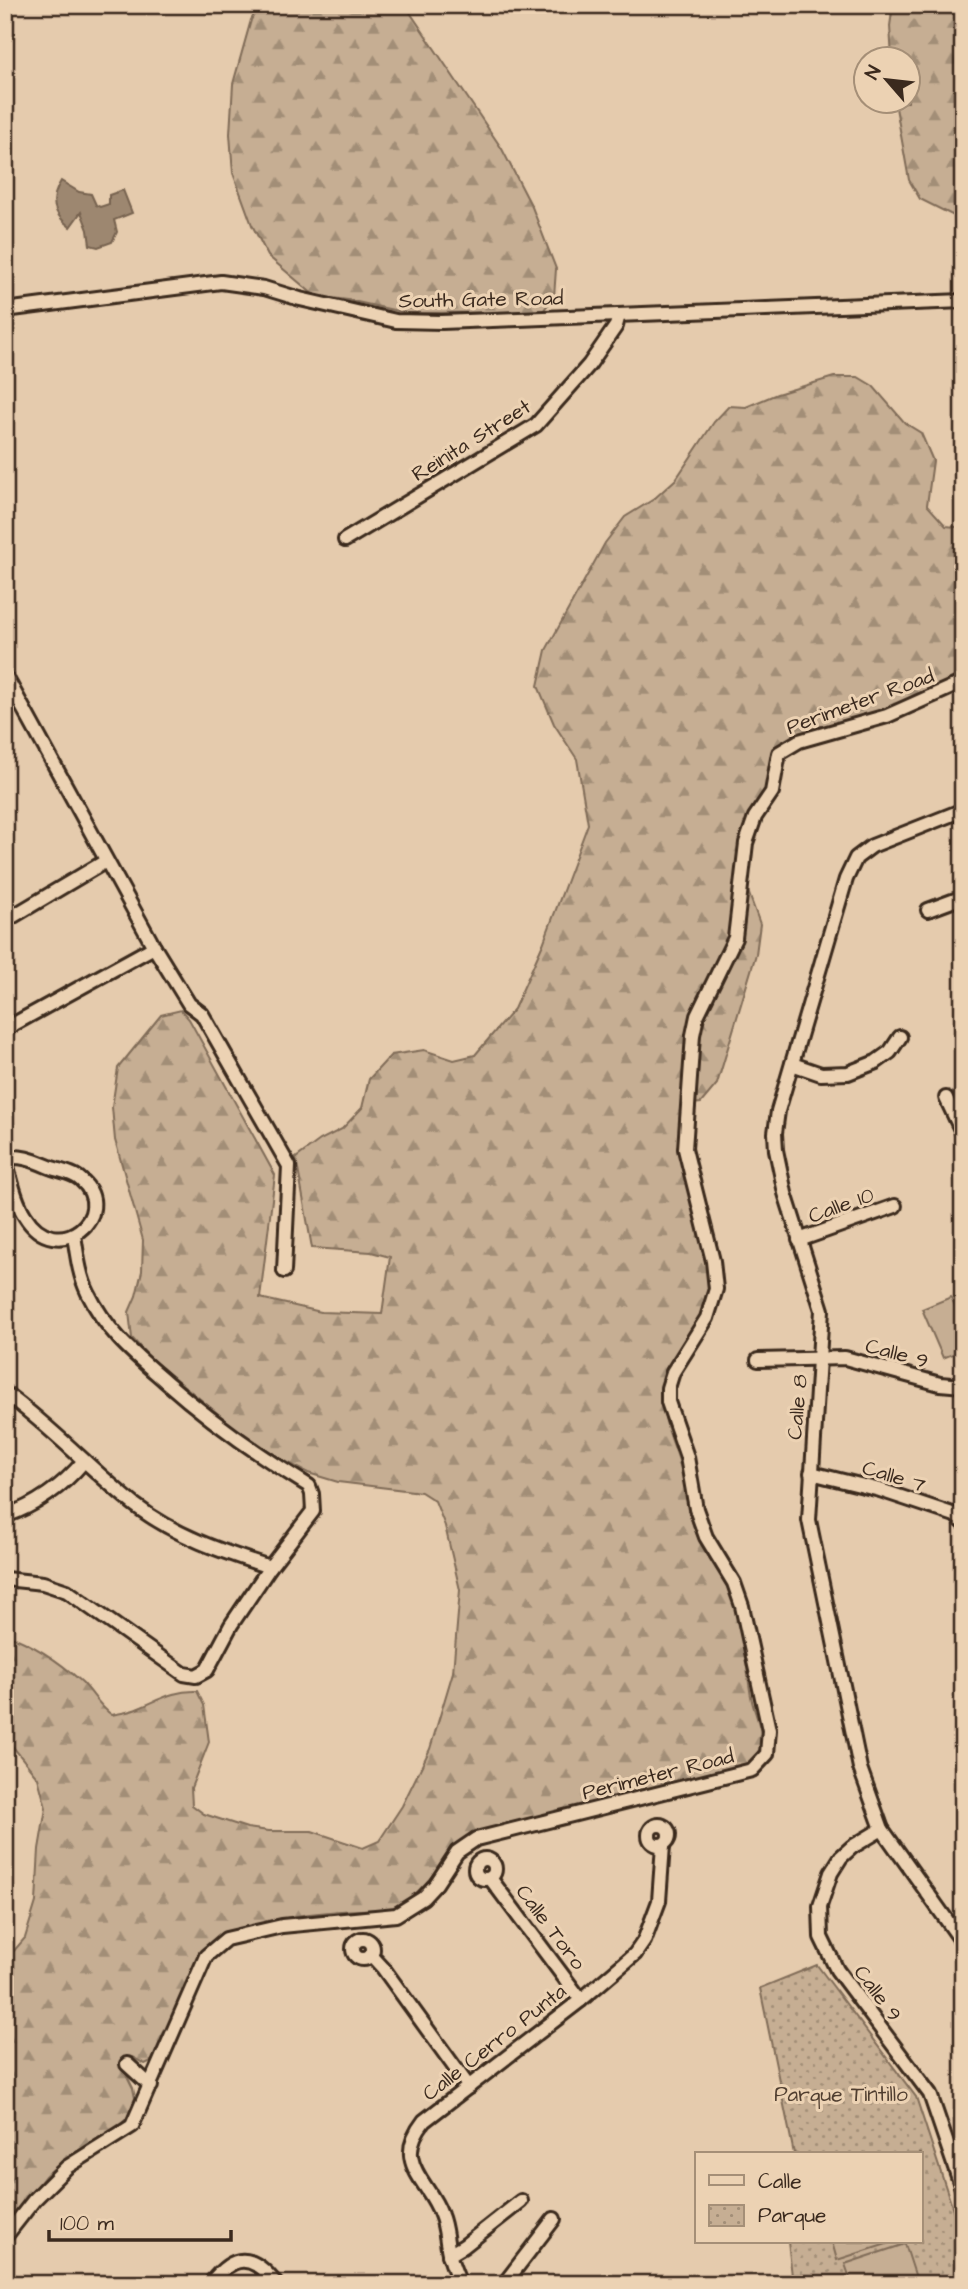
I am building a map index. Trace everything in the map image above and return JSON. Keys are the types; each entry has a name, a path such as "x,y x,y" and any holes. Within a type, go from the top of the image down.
{"street":[{"name":"South Gate Road","path":"5,310 221,282 264,288 396,321 442,322 963,301"},
{"name":"Reinita Street","path":"345,540 536,425 589,365 616,326 619,315"},
{"path":"5,675 154,947 189,1004 201,1014 289,1166 284,1271"},
{"name":"Perimeter Road","path":"5,2237 34,2200 67,2167 132,2126 206,1956 226,1939 282,1926 396,1915 424,1898 457,1852 476,1839 752,1770 767,1754 769,1730 742,1606 734,1583 706,1537 696,1509 687,1457 668,1402 668,1388 673,1372 707,1318 716,1289 713,1261 685,1149 697,1016 735,938 746,843 755,817 772,792 779,753 799,741 887,716 963,682"},
{"name":"Calle 8","path":"963,810 872,846 856,858 846,879 778,1111 775,1133 776,1150 799,1241 822,1310 809,1520 860,1768 882,1829 963,1943"},
{"path":"5,921 106,861"},
{"path":"928,910 963,897"},
{"path":"5,1028 154,947"},
{"path":"792,1064 821,1074 848,1073 876,1062 890,1052 900,1037"},
{"path":"946,1097 963,1134"},
{"path":"26,1158 81,1180 90,1192 93,1210 86,1224 74,1235 66,1238 53,1237 37,1230 20,1206 5,1159 26,1158"},
{"name":"Calle 10","path":"799,1241 895,1206"},
{"path":"5,1579 43,1583 67,1591 191,1677 207,1670 231,1625 271,1567 311,1517 314,1503 309,1486 232,1437 193,1406 111,1332 86,1290 74,1235"},
{"name":"Calle 9","path":"758,1360 845,1358 940,1384 963,1386"},
{"path":"5,1393 137,1506 171,1528 223,1552 271,1567"},
{"path":"5,1516 48,1496 72,1476 84,1461"},
{"name":"Calle 7","path":"811,1473 880,1490 955,1516 963,1522"},
{"name":"Calle 9","path":"882,1829 852,1847 831,1872 820,1906 821,1937 837,1970 930,2094 963,2191"},
{"name":"Calle Cerro Punta","path":"460,2284 449,2255 441,2214 416,2175 412,2149 417,2130 424,2121 621,1967 644,1941 659,1901 663,1845"},
{"name":"Calle Toro","path":"490,1878 581,2000"},
{"path":"371,1955 469,2087"},
{"path":"127,2064 151,2086"},
{"path":"449,2255 521,2201"},
{"path":"504,2284 554,2219"},
{"path":"210,2284 230,2263 241,2260 258,2265 276,2284"}],"green space":[{"path":"260,5 405,5 502,149 532,207 556,269 554,297 542,312 407,313 315,296 268,256 252,225 233,173 230,134 233,84 251,20"},
{"path":"893,5 963,5 963,218 920,199 909,180 898,116 922,116 922,46 891,46"},
{"path":"834,377 858,377 873,386 905,423 921,433 933,461 927,505 946,526 956,527 963,523 963,676 860,720 796,735 783,744 771,795 749,847 745,883 760,924 756,954 717,1084 701,1103 682,1105 679,1147 712,1290 663,1403 696,1532 737,1606 743,1629 753,1706 760,1731 760,1748 749,1762 721,1773 472,1834 406,1904 393,1909 294,1916 246,1931 226,1944 200,1971 173,2032 156,2057 145,2064 132,2057 123,2068 135,2098 127,2118 118,2127 64,2160 45,2176 5,2228 5,1961 25,1938 36,1902 39,1849 46,1808 38,1778 5,1737 5,1634 36,1648 65,1667 112,1715 174,1694 197,1691 204,1705 209,1742 191,1788 192,1805 204,1814 247,1828 312,1831 363,1848 379,1841 402,1806 430,1749 453,1672 460,1590 445,1526 435,1501 421,1492 338,1482 308,1473 260,1448 150,1358 132,1338 129,1312 142,1271 143,1240 115,1140 112,1107 118,1068 161,1015 181,1010 189,1019 275,1175 260,1298 321,1312 382,1314 390,1257 371,1252 312,1248 296,1158 320,1140 342,1129 362,1108 369,1079 391,1055 424,1050 454,1060 475,1055 514,1009 543,944 588,824 577,759 554,724 538,686 546,650 605,543 625,517 654,499 676,479 714,422 729,406 746,407 777,394"},
{"path":"951,1297 963,1323 963,1350 943,1358 922,1309"},
{"name":"Parque Tintillo","path":"817,1965 916,2097 963,2240 963,2284 793,2284 788,2244 922,2244 922,2152 794,2152 760,1988"},
{"path":"833,2244 887,2244 837,2260"},
{"path":"905,2244 917,2281 908,2284 852,2284 845,2264"}],"shaded area":[{"path":"61,181 79,192 91,194 96,205 100,207 109,204 109,195 123,190 132,213 114,220 117,232 112,242 98,247 90,245 81,212 70,227 60,217 54,200"}]}
